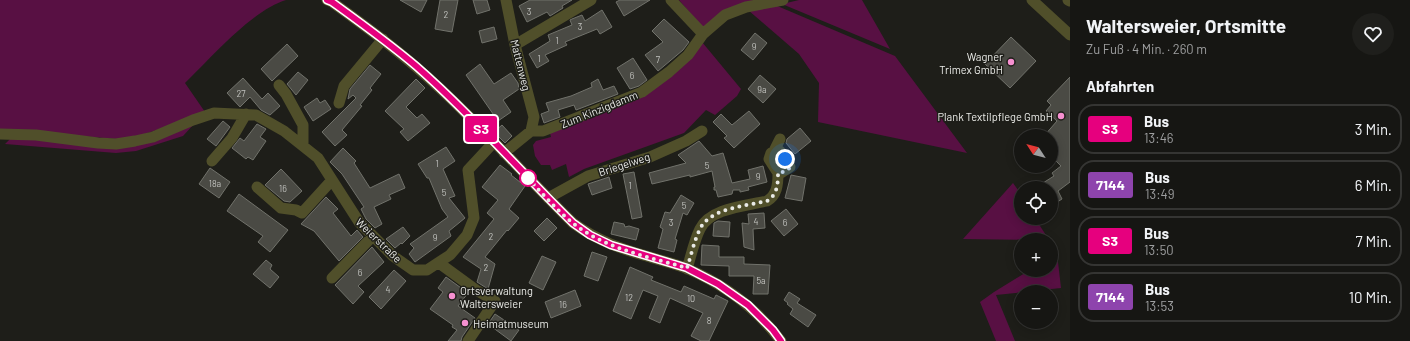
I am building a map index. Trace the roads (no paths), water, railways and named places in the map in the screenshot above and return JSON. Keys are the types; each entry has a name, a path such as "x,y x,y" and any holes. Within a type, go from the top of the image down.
{"street":[{"path":"327,0 332,2 383,39 417,67 463,110 573,223 590,235 611,245 687,268 731,292 748,305 765,327 781,341"},
{"name":"Mattenweg","path":"506,0 515,45 534,118 531,131"},
{"path":"515,45 591,0"},
{"path":"672,0 703,34"},
{"name":"Zum Kinzigdamm","path":"531,131 543,131 642,92 669,72 688,55 703,34 725,15 746,7 783,0"},
{"path":"1032,0 1070,35"},
{"path":"339,103 344,86 383,39"},
{"path":"279,85 286,94 303,125 303,146"},
{"name":"Weierstraße","path":"2,137 36,135 98,144 116,144 153,137 214,113 256,115 284,131 318,158 359,222 393,256 413,270 427,270 439,263 450,255 467,235 474,218 468,170 494,142"},
{"path":"212,161 232,138 246,114"},
{"path":"504,153 531,131"},
{"name":"Briegelweg","path":"548,198 588,176 650,156 686,141 702,131"},
{"path":"687,268 699,230 706,220 717,213 767,201 774,195 778,173 769,159 780,139"},
{"path":"257,187 281,208 296,210 302,213 332,180"},
{"path":"332,278 373,236"},
{"path":"439,263 476,290 495,301 468,341"}],"place":[{"name":"Wagner Trimex GmbH","path":"1011,62"},
{"name":"Plank Textilpflege GmbH","path":"1061,116"},
{"name":"Ortsverwaltung Waltersweier","path":"452,296"},
{"name":"Heimatmuseum","path":"465,323"}]}
